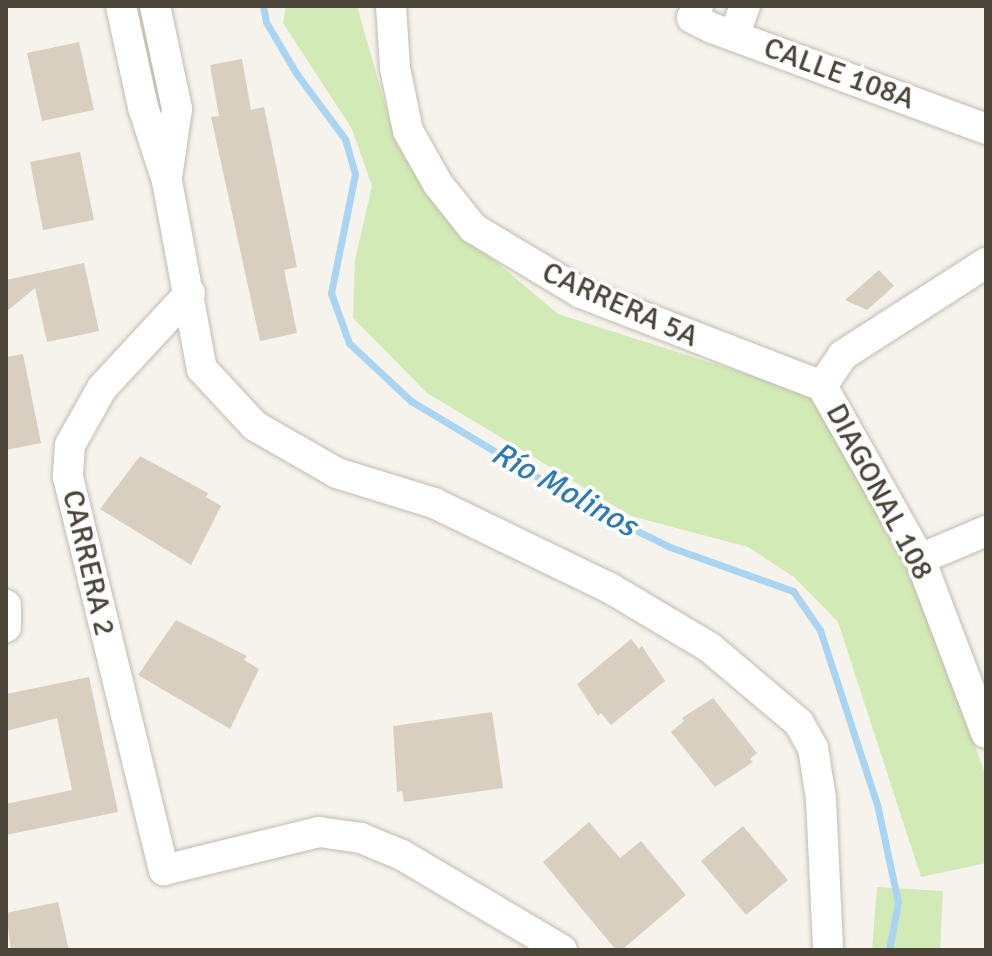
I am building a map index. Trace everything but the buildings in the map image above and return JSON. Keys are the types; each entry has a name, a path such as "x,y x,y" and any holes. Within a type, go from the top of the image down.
{"street":[{"path":"121,6 167,181 202,369 255,426 337,473 434,503 610,588 709,647 799,723 813,748 821,799 828,950"},
{"path":"155,6 177,109 167,181"},
{"name":"CARRERA 5A","path":"391,6 395,68 408,131 438,184 473,228 581,293 822,386"},
{"path":"734,36 745,6"},
{"name":"CALLE 108A","path":"695,12 734,36 986,129"},
{"path":"822,386 843,355 986,263"},
{"name":"CARRERA 2","path":"190,293 102,388 70,445 68,477 164,870 319,832 361,838 402,855 562,950"},
{"name":"DIAGONAL 108","path":"822,386 920,559 986,733"},
{"path":"920,559 986,531"},
{"path":"6,605 6,627"}],"green space":[{"path":"286,6 357,6 390,122 468,238 558,314 821,398 912,574 986,776 986,863 921,877 838,622 794,577 748,547 631,516 427,393 353,318 355,260 372,186 352,129 283,23"},
{"path":"877,887 943,891 940,950 872,950"}],"waterway":[{"name":"Río Molinos","path":"263,6 266,22 296,73 345,139 355,174 331,293 349,343 411,401 581,503 670,547 793,591 820,630 877,804 898,902 889,950"}]}
